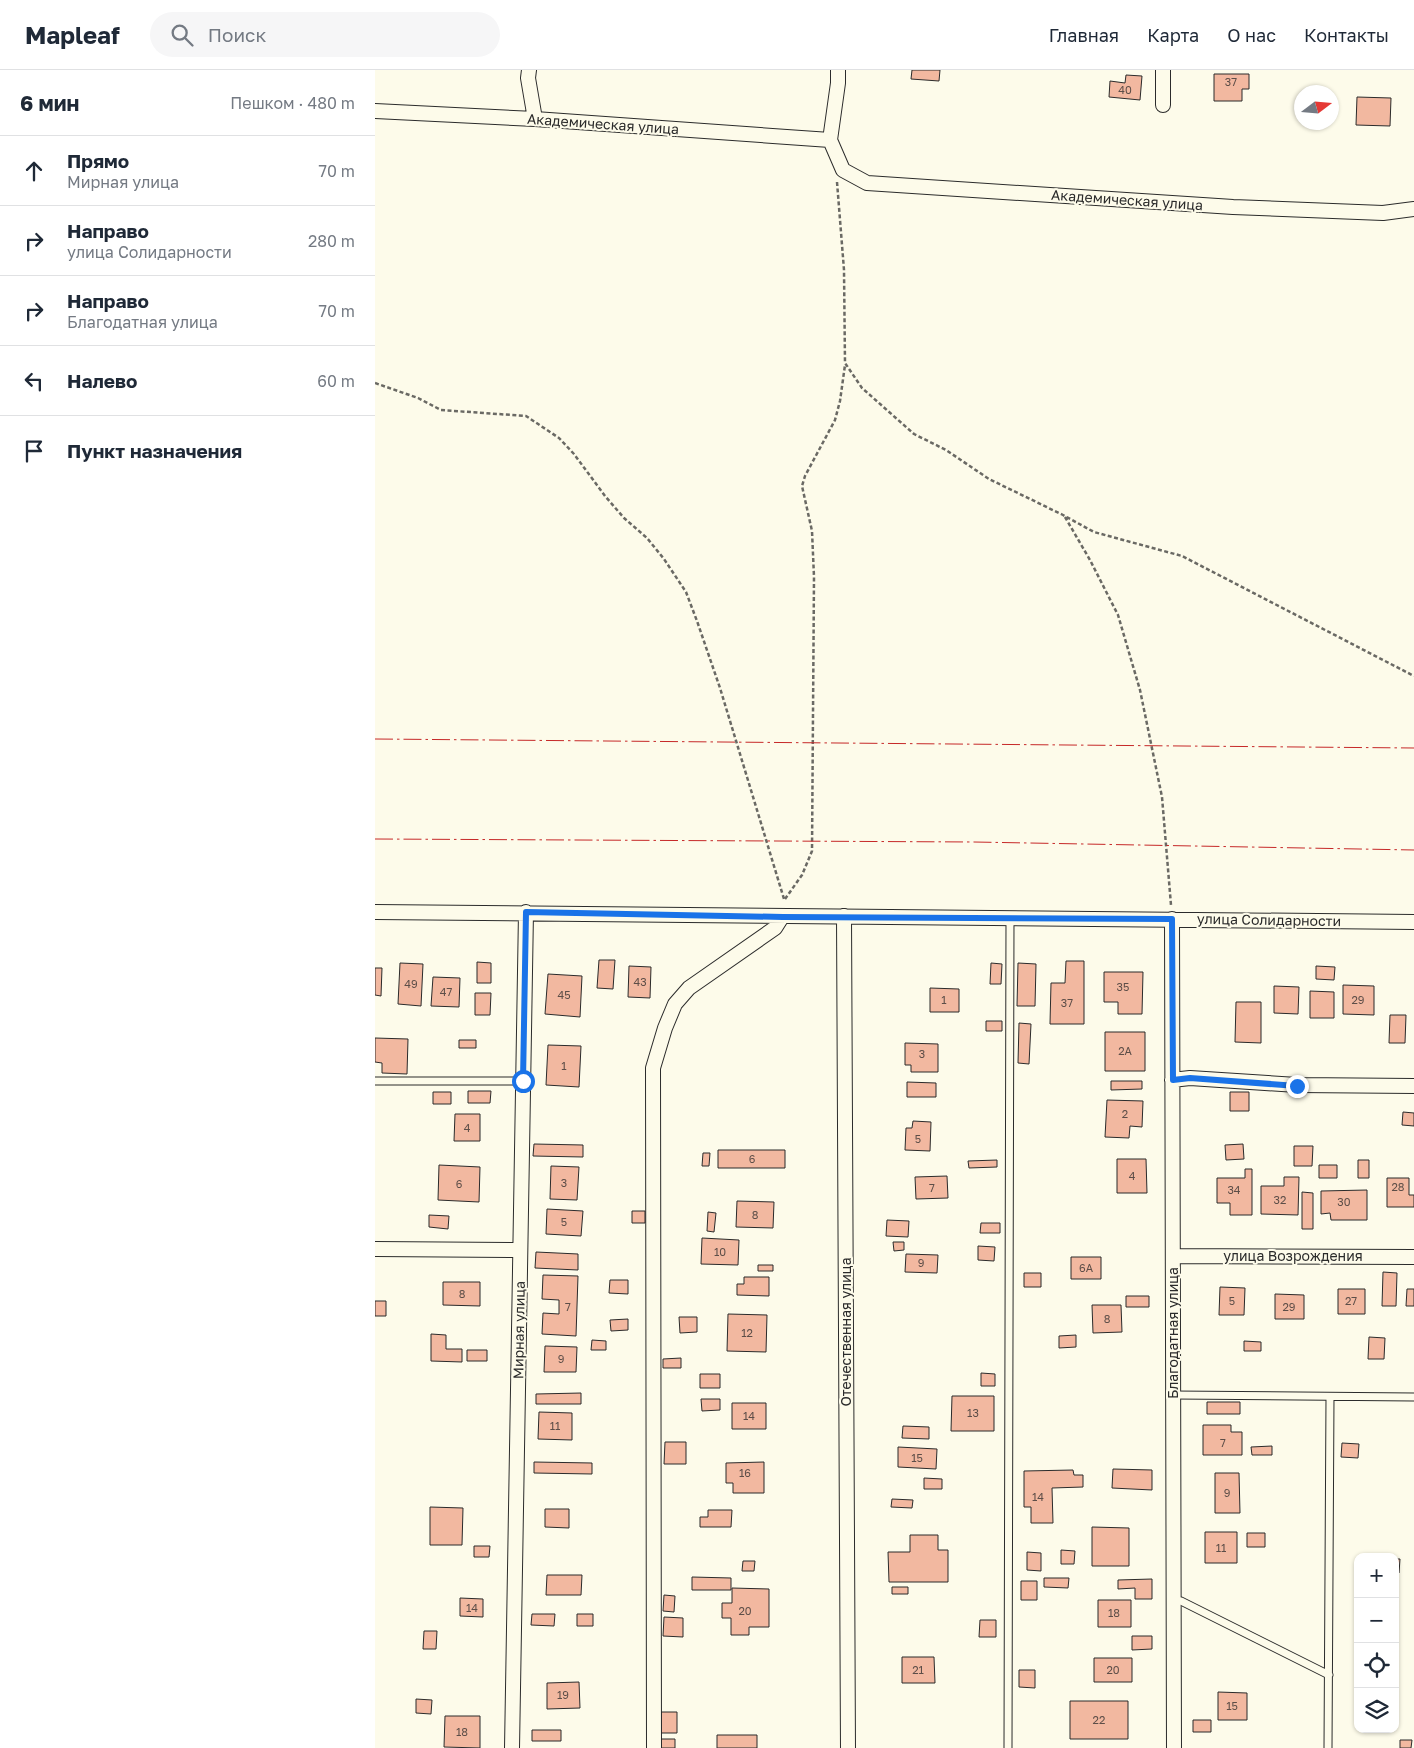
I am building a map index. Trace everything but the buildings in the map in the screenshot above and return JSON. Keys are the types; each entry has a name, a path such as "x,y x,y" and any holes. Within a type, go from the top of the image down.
{"street":[{"path":"529,70 528,78 535,119"},
{"path":"838,70 831,140 843,170"},
{"path":"1163,70 1163,105"},
{"name":"Академическая улица","path":"375,111 535,119 831,140"},
{"name":"Академическая улица","path":"843,170 867,183 877,184 1233,207 1383,214 1414,209"},
{"name":"улица Солидарности","path":"375,912 1414,922"},
{"name":"Мирная улица","path":"512,1748 526,912"},
{"name":"Отечественная улица","path":"844,916 848,1748"},
{"path":"654,1748 653,1068 665,1028 675,1004 689,988 775,928 783,917"},
{"name":"Благодатная улица","path":"1172,919 1174,1748"},
{"path":"1173,1080 1190,1078 1297,1086 1414,1086"},
{"path":"375,1249 520,1250"},
{"name":"улица Возрождения","path":"1173,1256 1414,1257"}],"lane":[{"path":"1008,1748 1010,917"},
{"path":"375,1081 523,1081"},
{"path":"1173,1395 1414,1397"},
{"path":"1329,1748 1330,1396"},
{"path":"1174,1600 1181,1601 1329,1675"}],"path":[{"path":"784,899 802,875 812,851 812,531 802,486 805,476 835,420 845,363 844,270 837,180 843,170"},
{"path":"845,363 862,388 914,434 946,450 989,479 1094,532 1182,556 1414,676"},
{"path":"375,384 418,398 441,410 526,416 559,438 574,454 624,518 647,538 658,552 686,592 720,688 784,899 783,917"},
{"path":"1063,515 1090,560 1118,615 1140,690 1162,797 1172,919"}],"power":[{"path":"375,739 1414,748"},
{"path":"375,839 974,842 1414,850"}],"route":[{"path":"523,1081 526,912 783,917 1172,919 1173,1080 1190,1078 1297,1086"}]}
